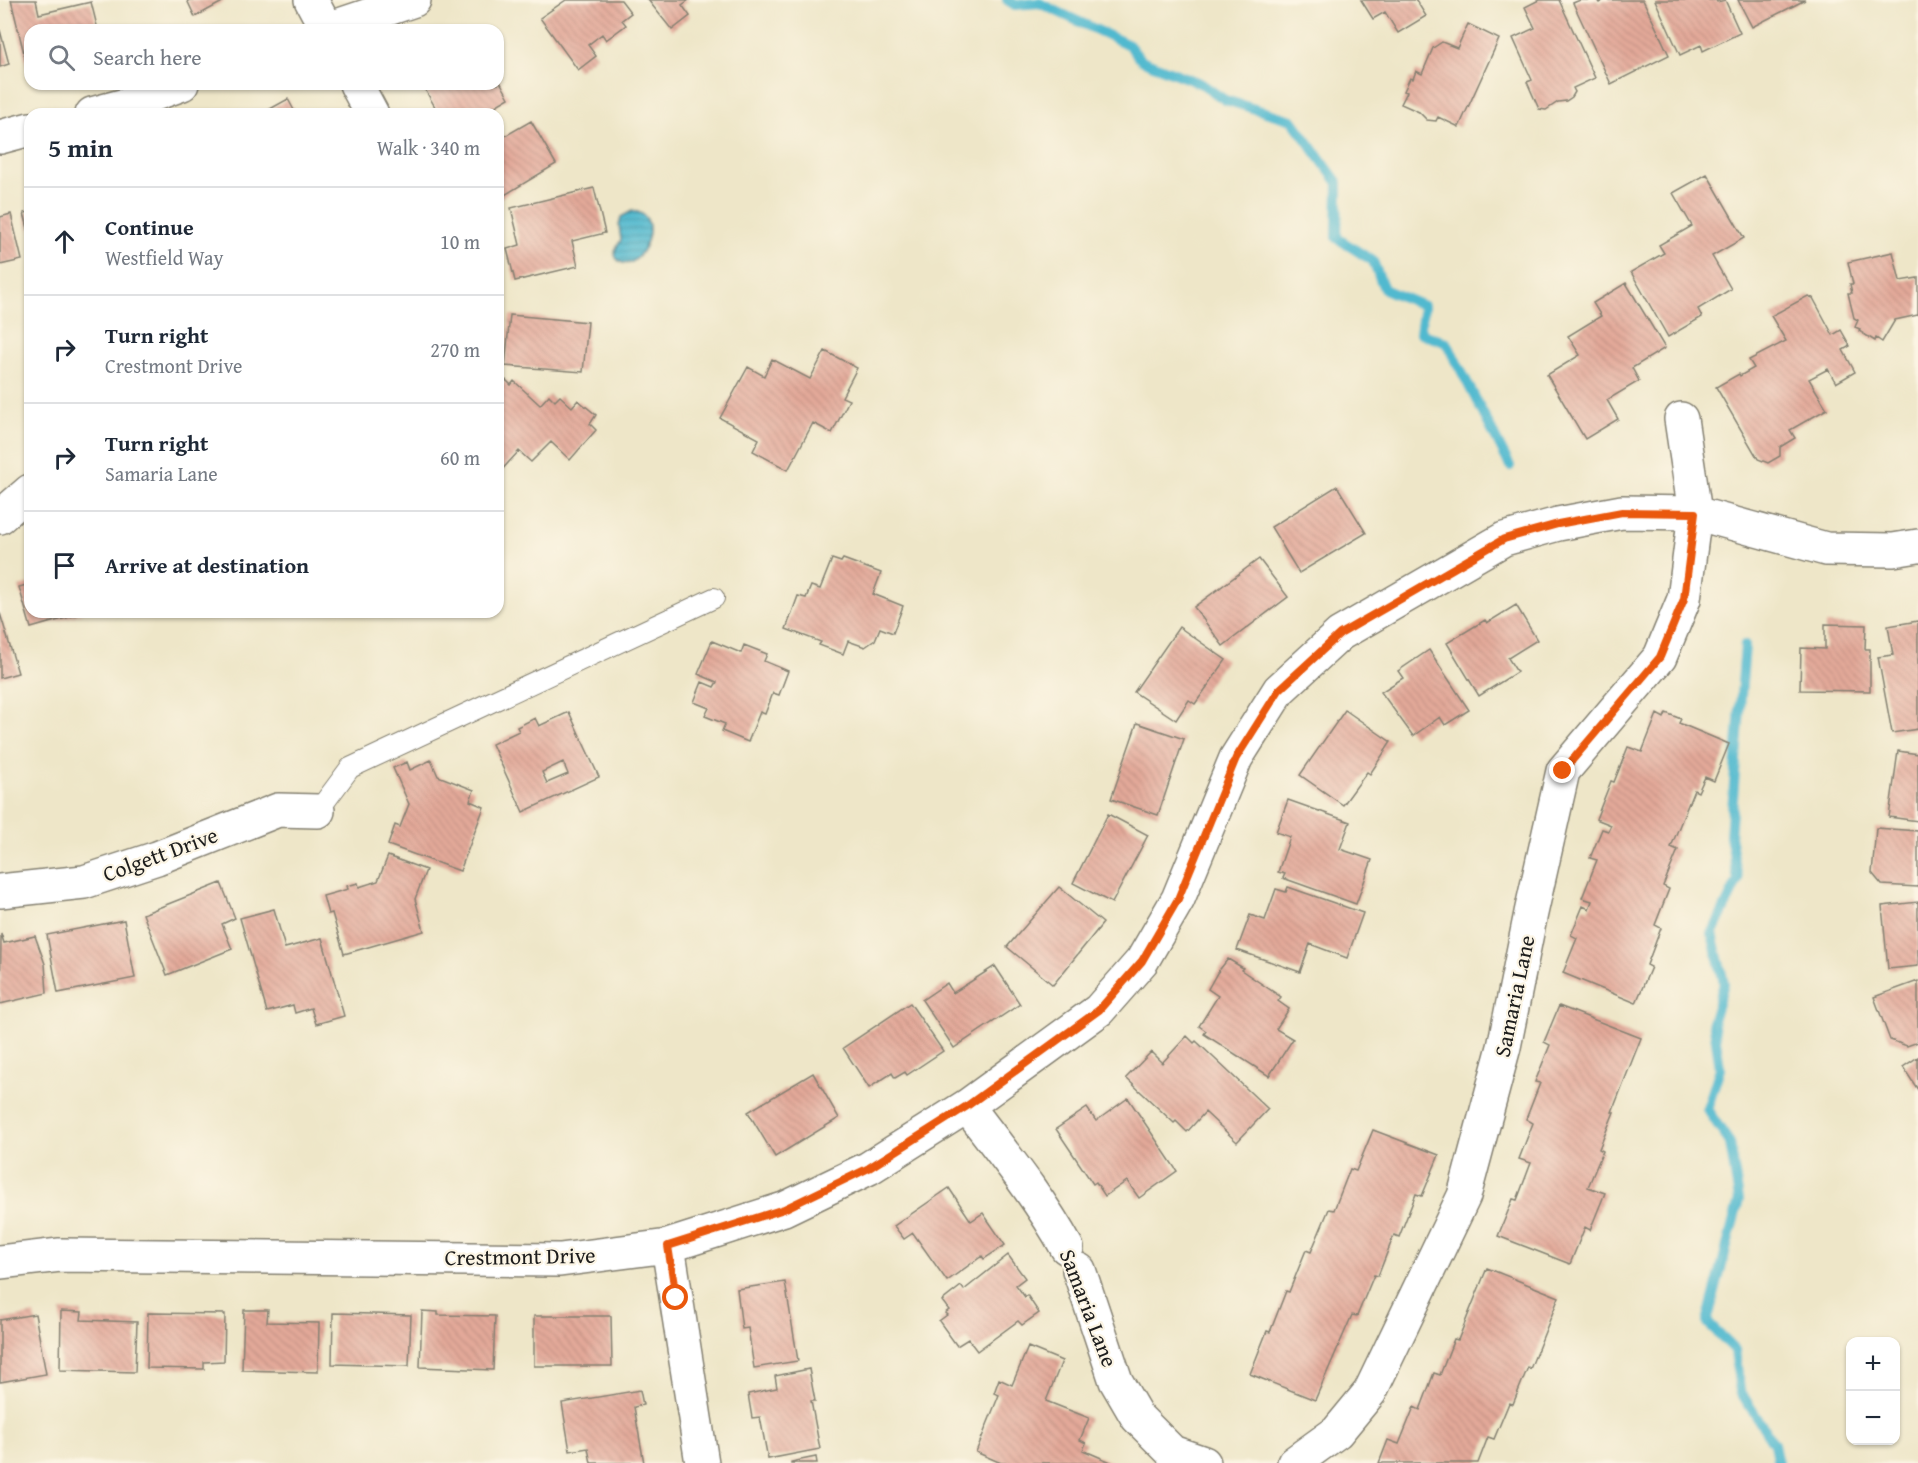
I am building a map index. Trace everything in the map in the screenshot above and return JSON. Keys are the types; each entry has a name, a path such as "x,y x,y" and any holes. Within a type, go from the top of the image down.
{"street":[{"path":"311,0 323,24"},
{"path":"344,24 414,0"},
{"path":"114,108 166,90"},
{"path":"359,90 369,108"},
{"path":"0,137 24,131"},
{"name":"Samaria Lane","path":"1294,1463 1337,1432 1371,1392 1464,1196 1504,1047 1563,771 1660,657 1684,599 1695,513 1681,419"},
{"path":"0,517 24,495"},
{"name":"Crestmont Drive","path":"0,1262 60,1254 560,1260 668,1246 784,1209 869,1168 967,1106 1099,1010 1142,961 1178,899 1236,758 1279,690 1340,634 1504,539 1558,524 1622,512 1695,513 1826,549 1893,550 1918,546"},
{"name":"Colgett Drive","path":"0,891 84,882 157,858 278,810 318,811"},
{"name":"Samaria Lane","path":"967,1106 1012,1163 1051,1219 1073,1259 1116,1381 1137,1418 1172,1452 1204,1463"},
{"path":"668,1246 702,1463"}],"lane":[{"path":"318,811 350,768 714,598"}],"water":[{"path":"632,211 641,213 646,218 649,233 647,242 638,257 632,262 624,263 615,256 616,248 621,240 619,225 621,217"}],"building":[{"path":"11,0 36,0 39,14 91,2 96,24 24,24 24,54"},
{"path":"187,0 226,0 195,17"},
{"path":"566,0 621,0 631,13 622,20 626,25 606,40 602,34 588,45 596,56 578,70 540,18"},
{"path":"648,0 689,0 682,5 690,16 672,30"},
{"path":"1361,0 1416,0 1426,16 1398,33 1385,12 1373,19"},
{"path":"1539,0 1559,0 1595,78 1573,88 1575,92 1572,97 1546,110 1539,109 1527,82 1532,80 1513,38 1535,28 1525,7"},
{"path":"1580,0 1597,0 1599,3 1604,0 1643,0 1669,55 1611,84 1573,3"},
{"path":"1655,0 1716,0 1717,2 1725,0 1740,33 1703,51 1701,45 1680,55"},
{"path":"1738,0 1805,0 1752,27"},
{"path":"1468,24 1499,39 1459,127 1438,117 1436,121 1427,120 1419,112 1401,104 1407,92 1404,91 1416,71 1422,74 1433,48 1442,42 1457,48"},
{"path":"0,30 9,64 0,67"},
{"path":"504,89 509,98 492,108 436,108 425,90"},
{"path":"288,99 293,108 272,108"},
{"path":"531,121 556,164 504,195 504,137"},
{"path":"1707,174 1744,238 1712,256 1731,289 1698,309 1702,317 1668,337 1631,272 1664,253 1659,245 1692,226 1673,193"},
{"path":"594,188 605,233 572,241 578,266 515,281 507,249 520,245 511,208"},
{"path":"11,214 22,260 0,265 0,217"},
{"path":"1893,252 1900,281 1918,278 1918,315 1895,320 1882,342 1876,338 1875,341 1855,327 1858,320 1854,318 1848,293 1852,293 1850,284 1853,284 1848,262"},
{"path":"1626,283 1665,348 1632,368 1639,381 1607,400 1618,419 1585,439 1547,375 1580,355 1568,336 1601,316 1593,303"},
{"path":"1808,296 1813,298 1833,335 1841,330 1850,346 1843,350 1855,372 1836,383 1828,369 1809,379 1827,409 1790,430 1795,438 1780,447 1780,456 1768,463 1758,459 1716,387 1754,368 1749,360 1786,341 1771,316"},
{"path":"510,315 588,322 583,372 505,366"},
{"path":"825,351 857,368 842,397 849,400 832,433 813,423 788,470 753,451 759,439 720,418 748,367 764,376 772,359 810,379"},
{"path":"506,380 511,385 514,381 540,405 549,395 555,401 560,396 572,407 578,400 596,415 590,424 596,430 570,460 551,442 531,462 519,451 504,467 504,382"},
{"path":"1337,486 1366,533 1299,573 1271,527"},
{"path":"832,559 841,562 843,559 881,573 873,594 903,606 893,633 880,628 875,640 865,647 848,641 843,654 819,645 821,642 786,629 798,596 806,598 811,586 820,589"},
{"path":"1259,559 1288,597 1223,646 1194,607"},
{"path":"24,586 24,604 19,587"},
{"path":"1516,605 1537,640 1508,658 1517,672 1479,696 1447,643 1485,620 1487,623"},
{"path":"0,613 18,673 0,678"},
{"path":"28,618 66,618 31,628"},
{"path":"1918,621 1918,729 1892,733 1878,657 1893,655 1888,626"},
{"path":"1825,624 1866,625 1865,649 1870,649 1870,691 1800,690 1801,648 1825,649"},
{"path":"1179,627 1226,660 1195,704 1189,700 1176,720 1134,692"},
{"path":"712,641 741,653 744,645 767,654 764,661 788,671 779,695 773,693 765,714 760,712 748,742 722,731 725,724 705,716 709,708 694,702 702,682 714,687 717,682 698,674"},
{"path":"1429,650 1469,710 1445,725 1440,717 1413,736 1381,692 1403,678 1398,671"},
{"path":"1345,710 1391,742 1370,774 1367,772 1343,805 1300,775"},
{"path":"569,712 599,777 523,812 492,744 519,731 517,727 535,718 539,726","holes":["563,762 568,774 547,783 542,772"]},
{"path":"1666,713 1681,719 1679,723 1729,744 1714,781 1705,777 1698,792 1694,790 1671,847 1678,850 1663,886 1669,889 1655,925 1661,928 1647,965 1651,967 1636,1003 1563,973 1577,938 1571,935 1583,906 1589,909 1592,901 1582,898 1597,860 1590,858 1602,829 1608,831 1611,825 1596,819 1611,781 1614,782 1628,747 1642,752 1657,714 1664,718"},
{"path":"1137,723 1184,739 1158,815 1111,799"},
{"path":"1898,751 1918,754 1918,821 1889,817"},
{"path":"431,760 438,776 474,790 470,801 484,807 460,871 388,845 395,825 400,827 409,804 393,768 407,762 410,770"},
{"path":"1288,800 1350,822 1340,849 1372,860 1356,904 1283,878 1285,874 1278,872 1290,837 1276,832"},
{"path":"1108,814 1148,835 1112,903 1073,883"},
{"path":"1876,828 1918,831 1918,887 1882,885 1872,873"},
{"path":"388,856 426,870 415,899 424,931 344,954 332,913 328,914 323,896 348,889 347,886 358,883 359,887 378,881"},
{"path":"221,883 235,918 222,924 232,949 167,975 143,914"},
{"path":"1059,887 1103,923 1053,985 1007,947"},
{"path":"1288,887 1363,913 1347,958 1310,944 1300,972 1237,950 1250,915 1265,920 1276,889 1286,892"},
{"path":"1918,902 1918,966 1888,969 1882,906"},
{"path":"274,909 285,948 322,938 344,1016 316,1024 311,1008 295,1013 293,1005 267,1012 240,918"},
{"path":"124,920 135,978 58,993 47,935"},
{"path":"1,933 4,943 35,936 45,964 47,993 0,1004"},
{"path":"1228,959 1281,997 1278,1001 1289,1009 1276,1029 1293,1039 1269,1076 1204,1034 1206,1031 1199,1026 1218,996 1208,989"},
{"path":"995,966 1020,1004 954,1048 922,1000 947,983 953,993"},
{"path":"1918,981 1918,1042 1907,1046 1890,1040 1874,997"},
{"path":"910,1003 943,1051 907,1075 905,1072 895,1078 892,1073 869,1088 843,1048"},
{"path":"1559,1006 1641,1038 1612,1112 1614,1112 1599,1149 1603,1151 1588,1187 1605,1193 1590,1230 1585,1227 1570,1264 1498,1236 1513,1199 1517,1200 1531,1163 1519,1159 1533,1123 1526,1119 1540,1083 1535,1082 1550,1045 1544,1042"},
{"path":"1187,1036 1194,1043 1196,1041 1268,1109 1237,1142 1205,1112 1187,1132 1176,1121 1174,1123 1126,1078 1151,1052 1162,1063"},
{"path":"1918,1057 1918,1090 1903,1067"},
{"path":"813,1073 839,1118 775,1157 748,1112"},
{"path":"1128,1098 1177,1171 1139,1198 1127,1181 1105,1196 1096,1182 1093,1184 1056,1129 1087,1108 1096,1121"},
{"path":"1373,1130 1439,1155 1422,1196 1416,1194 1399,1237 1394,1235 1378,1276 1374,1275 1357,1316 1352,1315 1315,1400 1250,1374 1267,1331 1270,1332 1286,1291 1289,1292 1306,1250 1311,1252 1329,1209 1334,1210 1350,1169 1356,1171"},
{"path":"949,1188 971,1221 983,1213 1005,1245 984,1259 982,1256 947,1281 913,1233 904,1239 894,1226"},
{"path":"1008,1255 1025,1278 1016,1285 1025,1297 1027,1295 1039,1313 1022,1325 1018,1321 977,1351 968,1339 957,1346 939,1321 947,1315 945,1313 949,1310 942,1301 961,1286 964,1290"},
{"path":"1487,1268 1559,1297 1530,1369 1528,1367 1513,1404 1509,1403 1494,1439 1488,1437 1478,1463 1379,1463 1388,1440 1399,1444 1414,1407 1420,1410 1434,1373 1440,1375 1454,1339 1458,1340"},
{"path":"785,1282 798,1361 754,1368 748,1328 742,1329 737,1289"},
{"path":"244,1310 268,1310 267,1322 319,1323 318,1372 242,1370"},
{"path":"61,1311 82,1312 81,1320 137,1322 135,1372 60,1370"},
{"path":"422,1311 438,1312 438,1315 495,1316 493,1370 420,1367"},
{"path":"148,1313 225,1314 224,1361 204,1362 204,1369 147,1368"},
{"path":"333,1313 411,1315 409,1366 332,1364"},
{"path":"35,1314 46,1374 0,1382 0,1320"},
{"path":"534,1316 611,1316 612,1366 534,1366"},
{"path":"1028,1347 1062,1361 1046,1401 1089,1418 1080,1440 1086,1443 1083,1450 1113,1463 1001,1463 976,1452 999,1395 994,1393 999,1379 1012,1385"},
{"path":"809,1369 815,1401 811,1401 820,1449 768,1459 760,1417 752,1418 748,1394 777,1388 775,1376"},
{"path":"640,1390 643,1405 634,1407 644,1463 591,1463 588,1448 570,1451 562,1403"},
{"path":"816,1457 817,1463 791,1463 791,1462"}],"waterway":[{"path":"1007,0 1015,5 1039,3 1129,45 1141,60 1202,84 1225,100 1292,120 1338,183 1337,238 1373,261 1384,289 1424,306 1420,333 1447,343 1510,466"},
{"path":"1745,645 1730,836 1738,880 1712,934 1724,983 1713,1020 1720,1068 1707,1109 1730,1143 1739,1200 1707,1322 1735,1350 1740,1391 1774,1444 1778,1463"}],"route":[{"path":"676,1298 668,1246 784,1209 869,1168 967,1106 1099,1010 1142,961 1178,899 1236,758 1279,690 1340,634 1504,539 1558,524 1622,512 1695,513 1684,599 1660,657 1563,771"}]}
